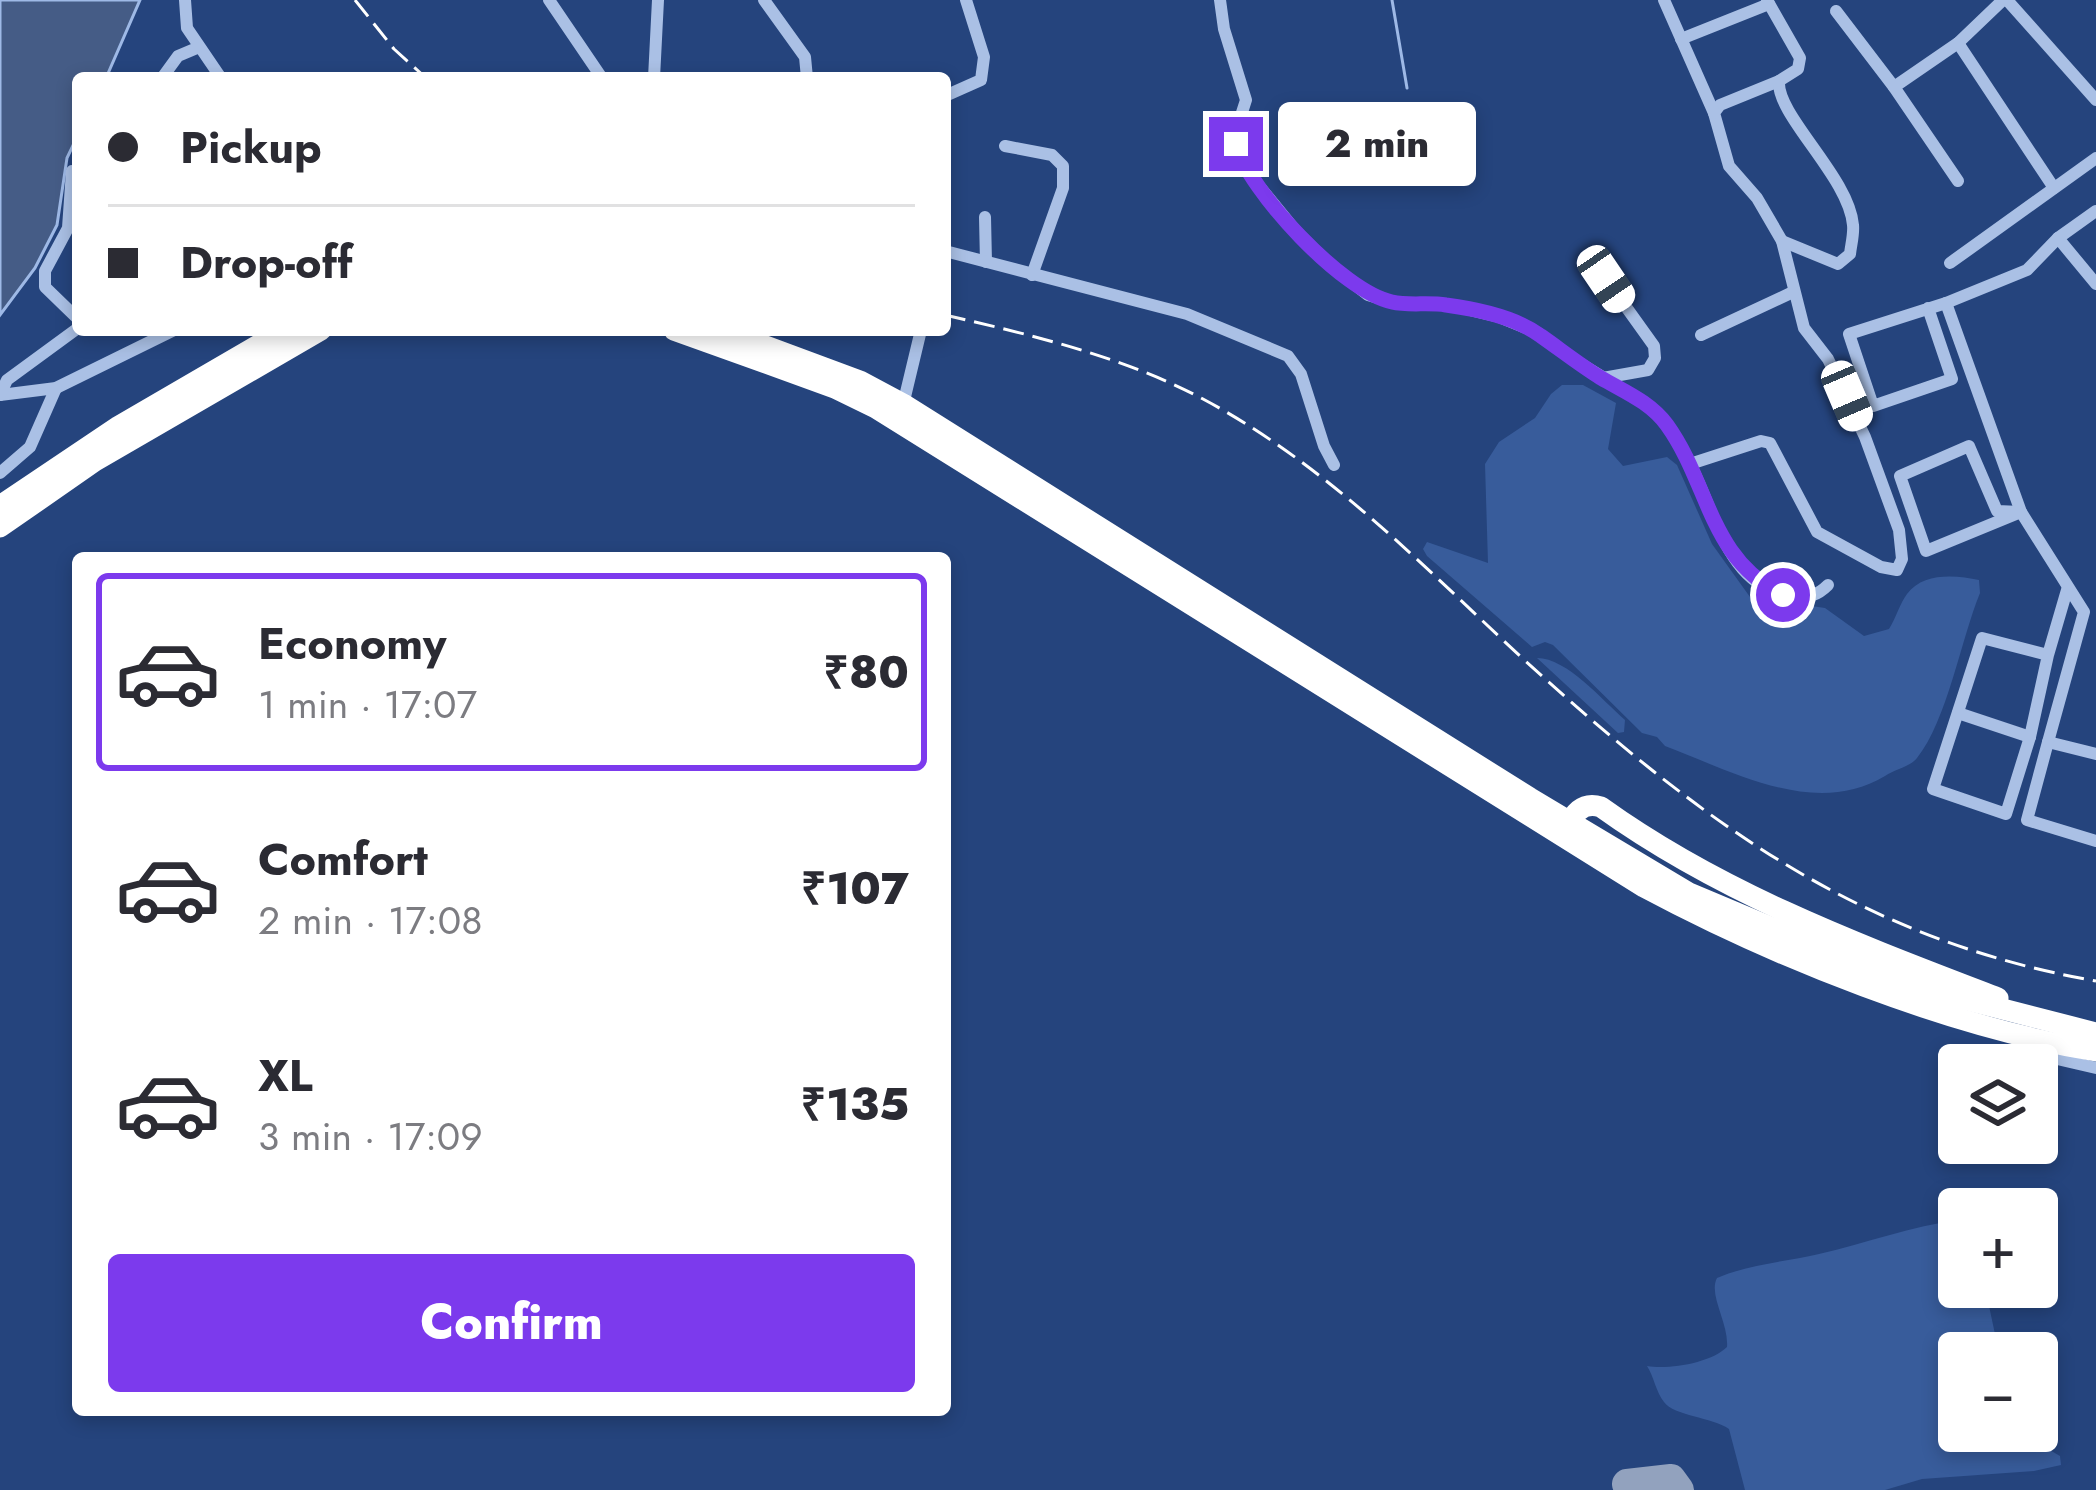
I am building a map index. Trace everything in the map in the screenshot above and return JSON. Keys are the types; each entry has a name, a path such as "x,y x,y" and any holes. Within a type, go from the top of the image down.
{"highway":[{"path":"0,506 118,426 274,336"},
{"path":"0,527 94,460 311,336"},
{"path":"691,336 904,415 1689,893 1866,967 2032,1019 2096,1033"},
{"path":"738,336 860,381 904,415 1676,905 2008,1044"},
{"path":"2001,1044 1924,1020 1711,933 1573,853 1565,840 1568,826 1580,808 1601,807 1703,873 1864,946 2007,1000 2032,1019"},
{"path":"2058,1052 2096,1051"}],"street":[{"path":"185,0 188,28 216,72"},
{"path":"549,0 598,72"},
{"path":"654,72 658,0"},
{"path":"764,0 806,57 807,72"},
{"path":"951,93 981,80 983,57 966,0"},
{"path":"1220,0 1246,100 1236,131 1242,165 1332,267 1368,295 1395,303 1445,304 1499,317 1538,333 1646,403 1666,424 1690,464 1728,550 1759,581 1783,595 1799,597 1820,593 1828,585"},
{"path":"1664,0 1714,113 1729,166 1757,198 1782,241 1804,328 1828,359 1879,474 1899,530 1902,559 1897,570 1881,567 1817,532 1770,442 1690,464"},
{"path":"1894,87 1958,43 2005,0 2096,100"},
{"path":"1681,40 1768,2 1800,58 1798,69 1720,105 1714,113"},
{"path":"1836,11 1958,181"},
{"path":"1958,43 2054,188"},
{"path":"166,72 178,56 197,48"},
{"path":"1779,81 1780,97 1829,167 1853,226 1850,254 1838,264 1782,241"},
{"path":"1005,146 1052,155 1063,166 1063,188 1032,275"},
{"path":"1950,263 2096,158"},
{"path":"72,171 68,228 45,271 45,287 72,313"},
{"path":"1928,308 1952,379 1874,406 1849,334 1928,308 1946,303 2026,270 2096,212"},
{"path":"986,217 986,262"},
{"path":"2059,238 2096,284"},
{"path":"951,253 1186,314 1288,356 1301,374 1334,465"},
{"path":"1595,254 1606,279 1654,346 1648,370 1602,378"},
{"path":"1701,335 1793,292"},
{"path":"1946,303 2021,512 2084,612 2027,820 2096,841"},
{"path":"0,395 7,380 72,332"},
{"path":"0,395 56,388 162,336"},
{"path":"904,415 919,337"},
{"path":"0,473 29,447 56,388"},
{"path":"1970,446 1997,511 2021,512 1926,551 1900,476 1970,446"},
{"path":"2048,655 1982,638 1933,789 2006,814 2067,590"},
{"path":"1958,713 2030,737"},
{"path":"2048,742 2096,754"},
{"path":"2058,1059 2096,1068"}],"shaded area":[{"path":"0,0 140,0 109,72 72,72 72,148 57,225 35,268 0,315"},
{"path":"1562,385 1583,385 1616,403 1608,449 1623,466 1667,457 1677,465 1712,544 1750,597 1825,608 1864,636 1889,629 1907,594 1922,582 1950,576 1979,580 1980,593 1945,702 1914,761 1858,788 1803,792 1746,778 1665,746 1657,737 1642,733 1553,645 1545,642 1532,647 1427,556 1423,549 1427,542 1488,563 1485,464 1499,442 1535,418"},
{"path":"1537,658 1560,665 1584,682 1625,720 1624,732 1618,733"},
{"path":"1938,1224 1938,1308 1989,1308 1995,1332 1938,1332 1938,1452 2053,1452 2060,1456 2061,1465 1922,1479 1885,1490 1745,1490 1729,1429 1669,1407 1647,1366 1689,1364 1727,1347 1715,1293 1717,1278"}],"waterway":[{"path":"1392,0 1407,88"}],"taxiway":[{"path":"1627,1484 1671,1479 1679,1490"}],"railway":[{"path":"355,0 419,72"},
{"path":"951,316 1110,359 1173,384 1248,425 1331,484 1585,714 1716,819 1854,902 1929,935 2009,962 2096,981"}],"route":[{"path":"1236,144 1242,165 1296,231 1368,295 1395,303 1445,304 1499,317 1538,333 1646,403 1666,424 1697,478 1728,550 1759,581 1783,595"}]}
